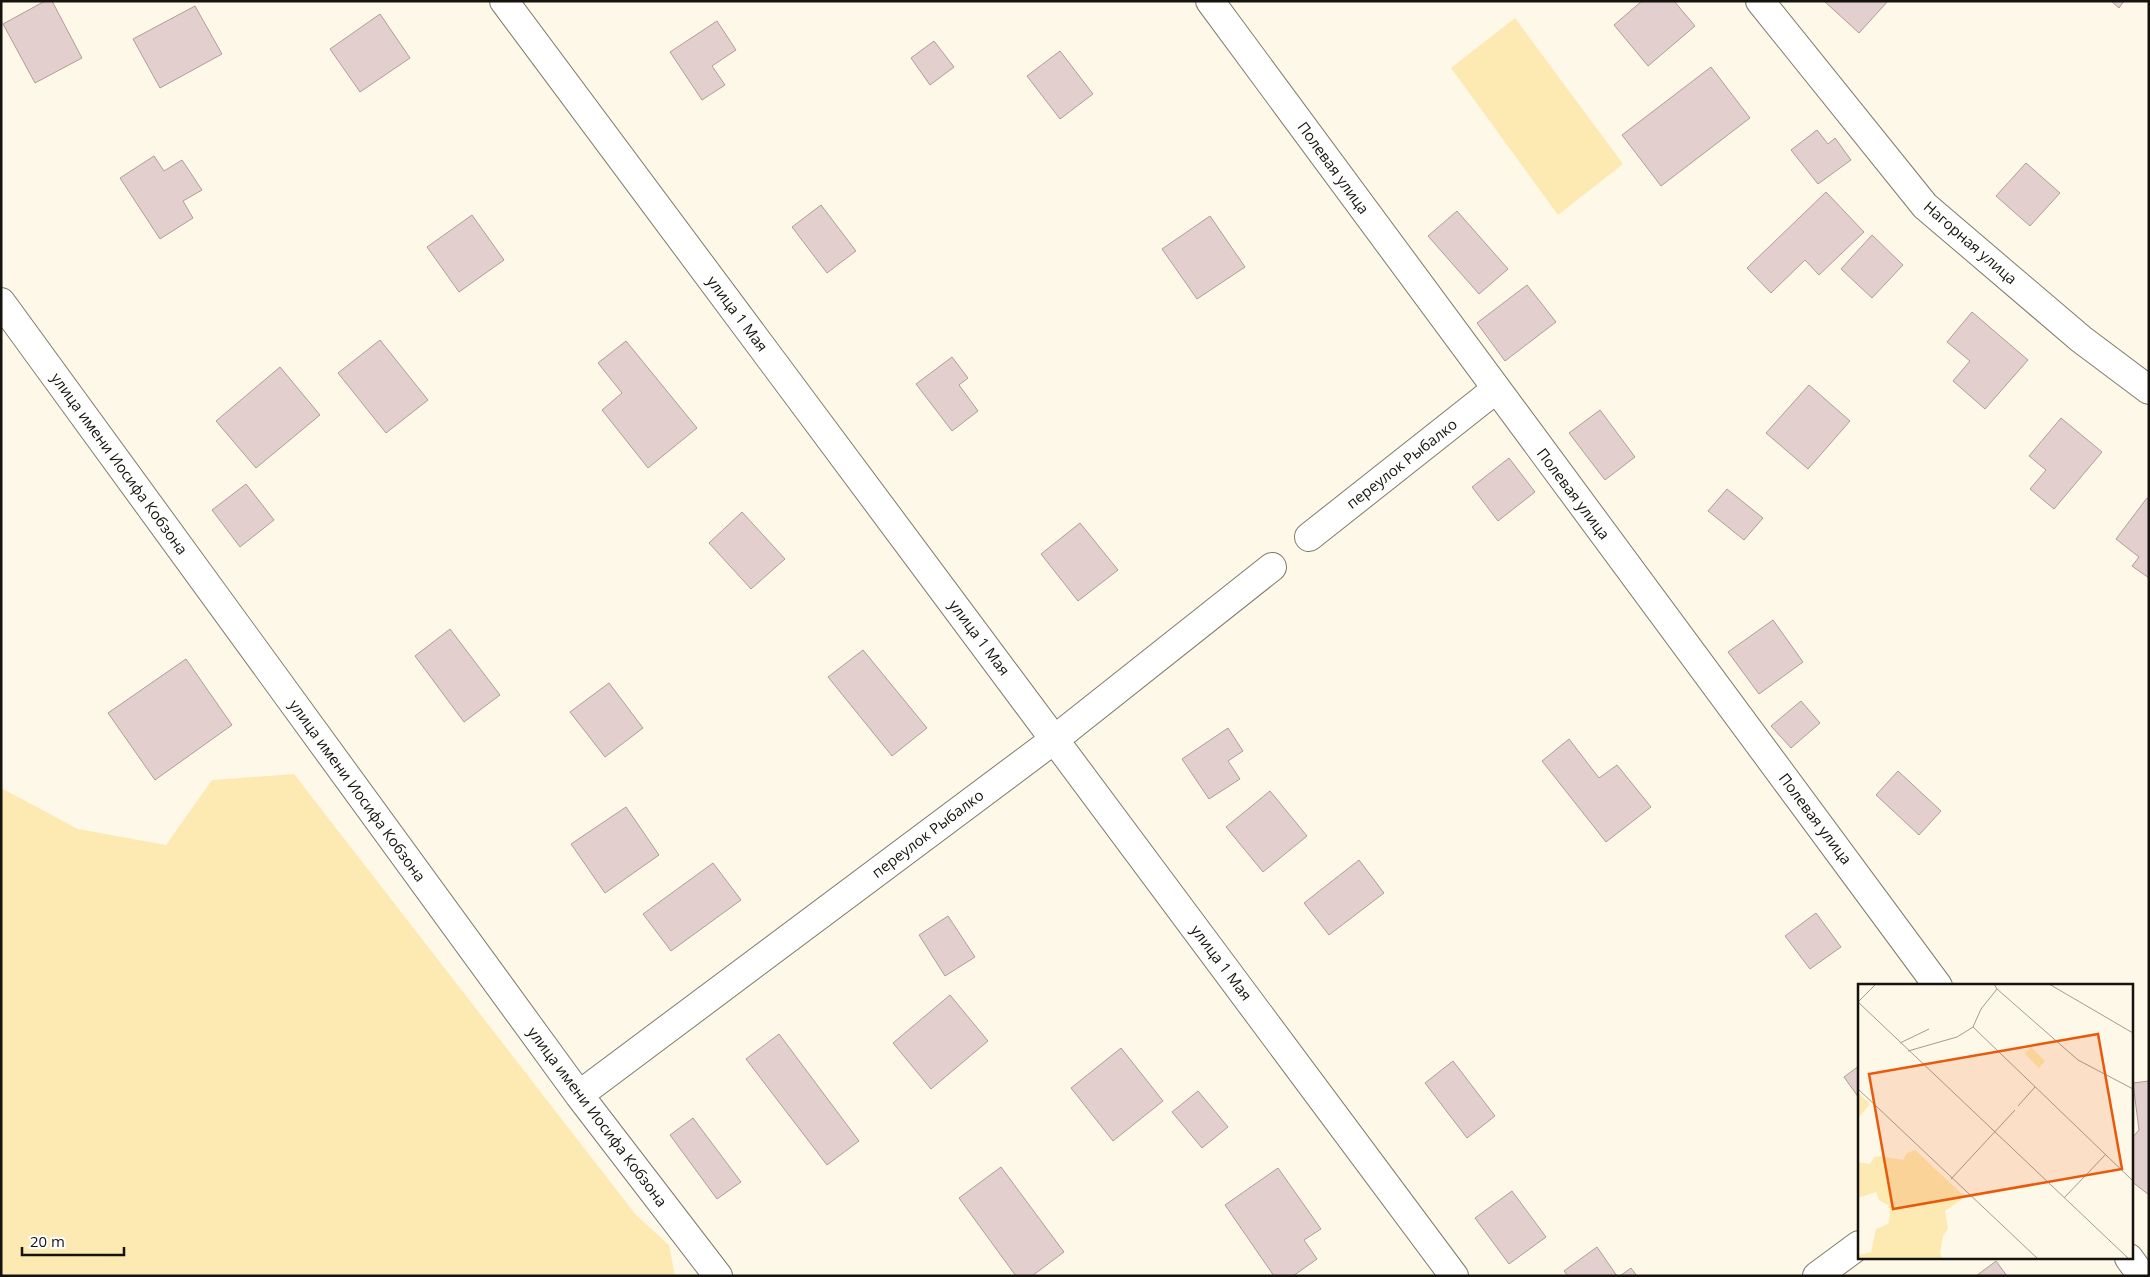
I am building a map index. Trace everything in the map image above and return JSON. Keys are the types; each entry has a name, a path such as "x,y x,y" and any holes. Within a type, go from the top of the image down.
{"street":[{"name":"улица 1 Мая","path":"504,1 1454,1276"},
{"name":"Полевая улица","path":"1210,1 1937,984"},
{"name":"Нагорная улица","path":"1760,1 1925,206 2081,339 2149,390"},
{"name":"улица имени Иосифа Кобзона","path":"1,302 579,1095 718,1276"},
{"name":"переулок Рыбалко","path":"1309,537 1496,390"},
{"name":"переулок Рыбалко","path":"579,1095 1055,739 1272,567"},
{"path":"1817,1276 1858,1246"},
{"path":"2130,1260 2142,1276"}],"shaded area":[{"path":"1515,18 1623,164 1558,215 1451,68"},
{"path":"294,774 636,1215 669,1245 675,1276 1,1276 1,788 78,829 166,845 212,780"}],"building":[{"path":"45,1 52,1 82,58 35,83 3,24"},
{"path":"1642,1 1674,1 1695,26 1648,66 1614,25"},
{"path":"1824,1 1888,1 1859,33"},
{"path":"2111,1 2124,1 2119,8"},
{"path":"195,6 222,54 160,88 133,39"},
{"path":"380,14 410,58 360,92 330,49"},
{"path":"717,21 736,50 712,66 725,85 702,100 670,52"},
{"path":"934,41 954,67 930,85 911,58"},
{"path":"1060,51 1093,94 1060,119 1027,76"},
{"path":"1711,67 1750,118 1661,186 1622,135"},
{"path":"1817,130 1828,144 1835,138 1851,160 1818,184 1791,150"},
{"path":"154,156 164,171 182,160 202,190 183,201 193,218 160,239 120,178"},
{"path":"2026,163 2060,193 2030,226 1996,196"},
{"path":"1826,192 1864,232 1819,275 1805,260 1771,293 1747,268"},
{"path":"821,205 856,251 827,273 792,227"},
{"path":"1457,211 1508,269 1479,294 1428,236"},
{"path":"472,215 504,260 459,292 427,247"},
{"path":"1210,216 1245,267 1197,299 1162,249"},
{"path":"1872,235 1903,265 1872,298 1841,269"},
{"path":"1527,285 1556,322 1505,361 1477,323"},
{"path":"1972,312 2028,360 1985,409 1953,381 1970,361 1947,342"},
{"path":"380,340 428,400 386,433 338,373"},
{"path":"626,341 697,428 648,468 602,410 622,393 598,363"},
{"path":"952,357 968,378 959,385 978,411 952,431 916,384"},
{"path":"280,367 320,415 256,468 216,421"},
{"path":"1809,385 1850,421 1808,469 1766,433"},
{"path":"1600,410 1635,457 1605,480 1569,433"},
{"path":"2061,418 2102,452 2054,509 2030,489 2046,470 2029,456"},
{"path":"1509,458 1535,492 1498,521 1472,487"},
{"path":"246,484 274,520 240,547 212,510"},
{"path":"1727,489 1763,518 1744,540 1708,511"},
{"path":"2147,498 2149,499 2149,578 2132,566 2139,557 2116,539"},
{"path":"742,512 785,559 751,589 709,543"},
{"path":"1080,523 1118,570 1078,601 1041,554"},
{"path":"1773,620 1803,662 1759,694 1728,652"},
{"path":"450,629 500,695 464,722 415,656"},
{"path":"863,650 927,728 892,756 828,677"},
{"path":"186,659 232,725 155,780 108,713"},
{"path":"609,683 643,728 605,757 570,712"},
{"path":"1801,701 1820,723 1791,748 1771,726"},
{"path":"1228,728 1243,751 1228,761 1240,779 1209,799 1182,759"},
{"path":"1569,739 1599,778 1617,765 1651,807 1606,842 1542,761"},
{"path":"1898,771 1941,811 1919,835 1876,795"},
{"path":"1270,791 1307,836 1263,872 1226,827"},
{"path":"626,807 659,855 605,893 571,844"},
{"path":"1359,860 1384,893 1329,935 1304,903"},
{"path":"713,863 741,900 671,951 643,914"},
{"path":"1816,913 1841,947 1810,969 1785,936"},
{"path":"948,916 975,957 945,976 919,935"},
{"path":"950,995 988,1041 931,1089 893,1043"},
{"path":"779,1034 859,1141 827,1165 746,1059"},
{"path":"1121,1048 1163,1101 1113,1141 1071,1088"},
{"path":"1453,1061 1495,1116 1467,1138 1425,1083"},
{"path":"1858,1067 1858,1097 1844,1077"},
{"path":"2149,1081 2149,1195 2132,1182 2132,1138 2139,1130 2133,1083"},
{"path":"1198,1091 1228,1127 1202,1148 1172,1112"},
{"path":"693,1118 741,1182 717,1199 670,1135"},
{"path":"1001,1167 1064,1252 1032,1276 1016,1276 959,1198"},
{"path":"1278,1168 1321,1229 1304,1240 1317,1259 1293,1276 1274,1276 1225,1205"},
{"path":"1512,1191 1546,1237 1509,1264 1475,1218"},
{"path":"1597,1247 1617,1276 1568,1276 1564,1271"},
{"path":"1996,1261 2007,1276 1976,1276"},
{"path":"1631,1268 1637,1276 1620,1276"}]}
